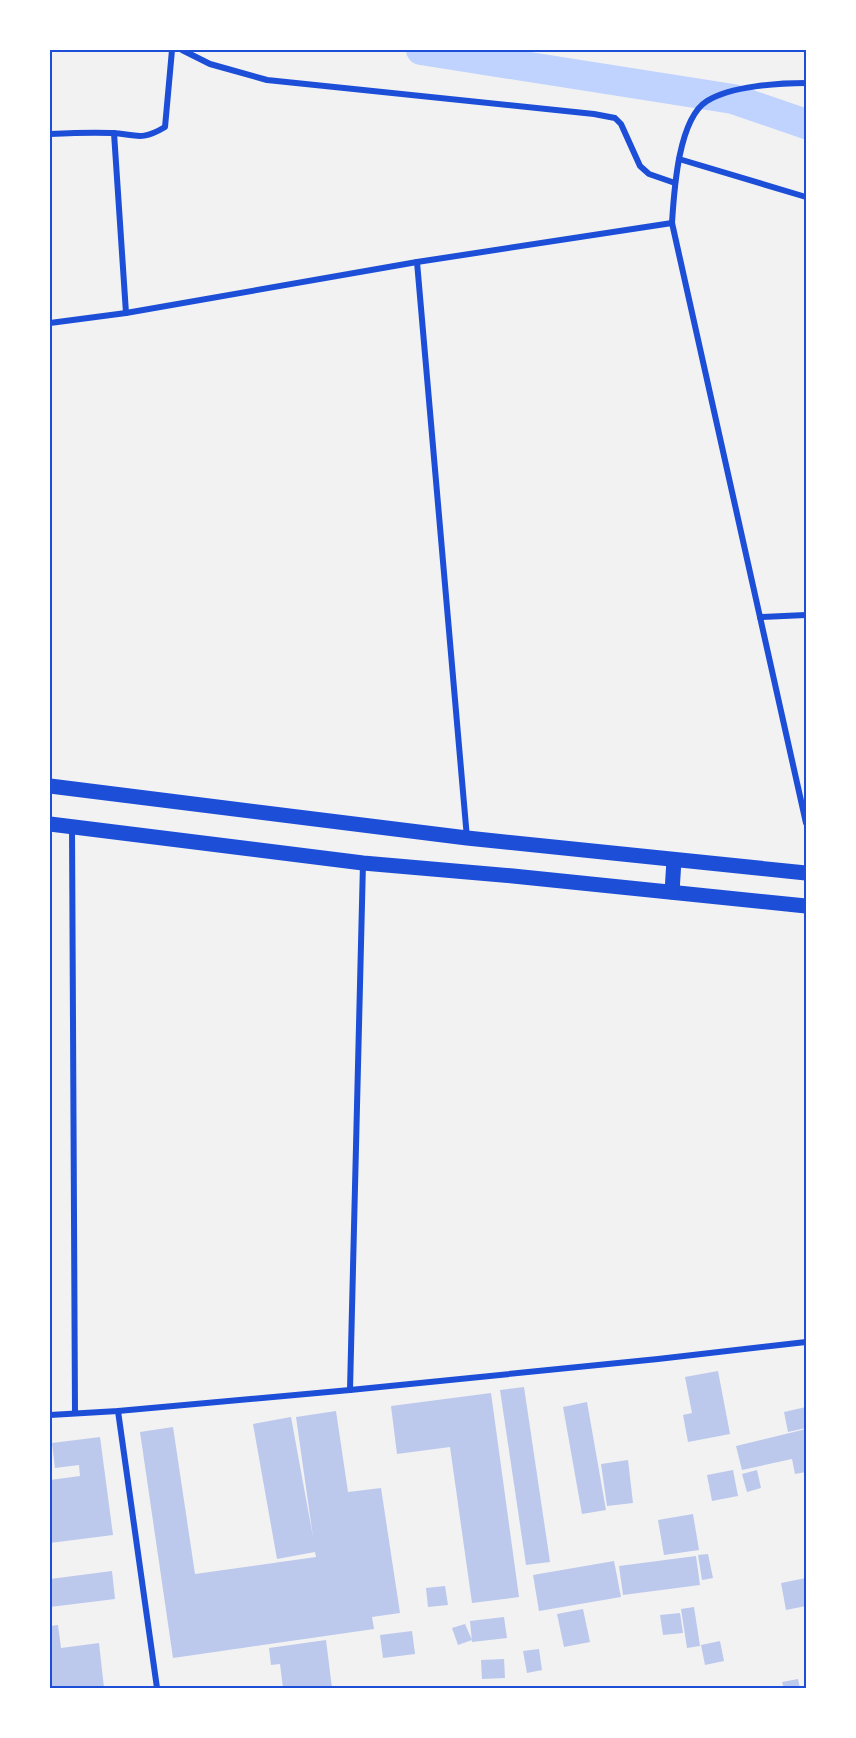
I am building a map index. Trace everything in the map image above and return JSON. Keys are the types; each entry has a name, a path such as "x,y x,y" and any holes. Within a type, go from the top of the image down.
{"main road":[{"path":"50,786 467,838 807,873"},
{"path":"50,824 363,863 807,906"},
{"path":"672,892 674,860"}],"street":[{"path":"50,134 114,133 136,137 155,133 165,127 172,50"},
{"path":"182,50 210,64 267,80 615,118 621,124 640,166 649,174 675,183"},
{"path":"807,83 786,83 731,92 706,102 695,114 682,142 675,183 672,223 807,823"},
{"path":"114,133 126,313"},
{"path":"679,159 807,197"},
{"path":"50,323 126,313 417,262 672,223"},
{"path":"417,262 467,838"},
{"path":"760,617 807,615"},
{"path":"72,827 75,1412"},
{"path":"350,1390 363,863"},
{"path":"50,1414 118,1411 350,1390 807,1342"},
{"path":"118,1411 157,1689"}],"building":[{"path":"718,1371 730,1434 688,1442 683,1415 692,1413 685,1377"},
{"path":"524,1387 550,1562 526,1565 500,1390"},
{"path":"491,1393 519,1597 472,1603 450,1447 397,1454 391,1406"},
{"path":"587,1402 606,1510 582,1514 563,1407"},
{"path":"806,1407 806,1428 788,1432 784,1412"},
{"path":"336,1411 348,1492 381,1488 400,1613 372,1617 374,1629 173,1658 140,1432 173,1427 195,1574 316,1557 315,1552 277,1559 253,1424 291,1417 313,1537 296,1417"},
{"path":"806,1429 806,1472 795,1474 792,1459 742,1470 736,1446"},
{"path":"100,1437 113,1535 50,1543 50,1480 80,1476 79,1465 55,1468 52,1443"},
{"path":"628,1460 633,1503 607,1506 601,1464"},
{"path":"733,1470 738,1496 712,1501 707,1475"},
{"path":"757,1470 761,1488 747,1492 742,1474"},
{"path":"693,1514 699,1550 664,1555 658,1520"},
{"path":"708,1554 713,1578 702,1580 698,1555"},
{"path":"696,1556 700,1585 623,1595 619,1566"},
{"path":"614,1561 621,1597 539,1611 533,1575"},
{"path":"112,1571 115,1599 50,1607 50,1579"},
{"path":"806,1578 806,1606 786,1610 781,1583"},
{"path":"445,1586 448,1605 428,1607 426,1588"},
{"path":"694,1607 700,1646 687,1648 681,1609"},
{"path":"583,1609 590,1642 564,1647 557,1614"},
{"path":"680,1613 683,1633 663,1635 660,1615"},
{"path":"504,1617 507,1638 472,1642 470,1621"},
{"path":"465,1624 472,1640 458,1645 452,1628"},
{"path":"58,1625 61,1648 99,1643 104,1688 50,1688 50,1626"},
{"path":"412,1631 415,1654 383,1658 380,1635"},
{"path":"326,1640 332,1688 283,1688 280,1664 271,1665 269,1648"},
{"path":"720,1641 724,1661 705,1665 701,1645"},
{"path":"539,1649 542,1670 527,1673 523,1651"},
{"path":"504,1659 505,1678 482,1679 481,1660"},
{"path":"798,1679 800,1688 784,1688 782,1682"}],"waterway":[{"path":"421,50 733,99 806,124"}]}
